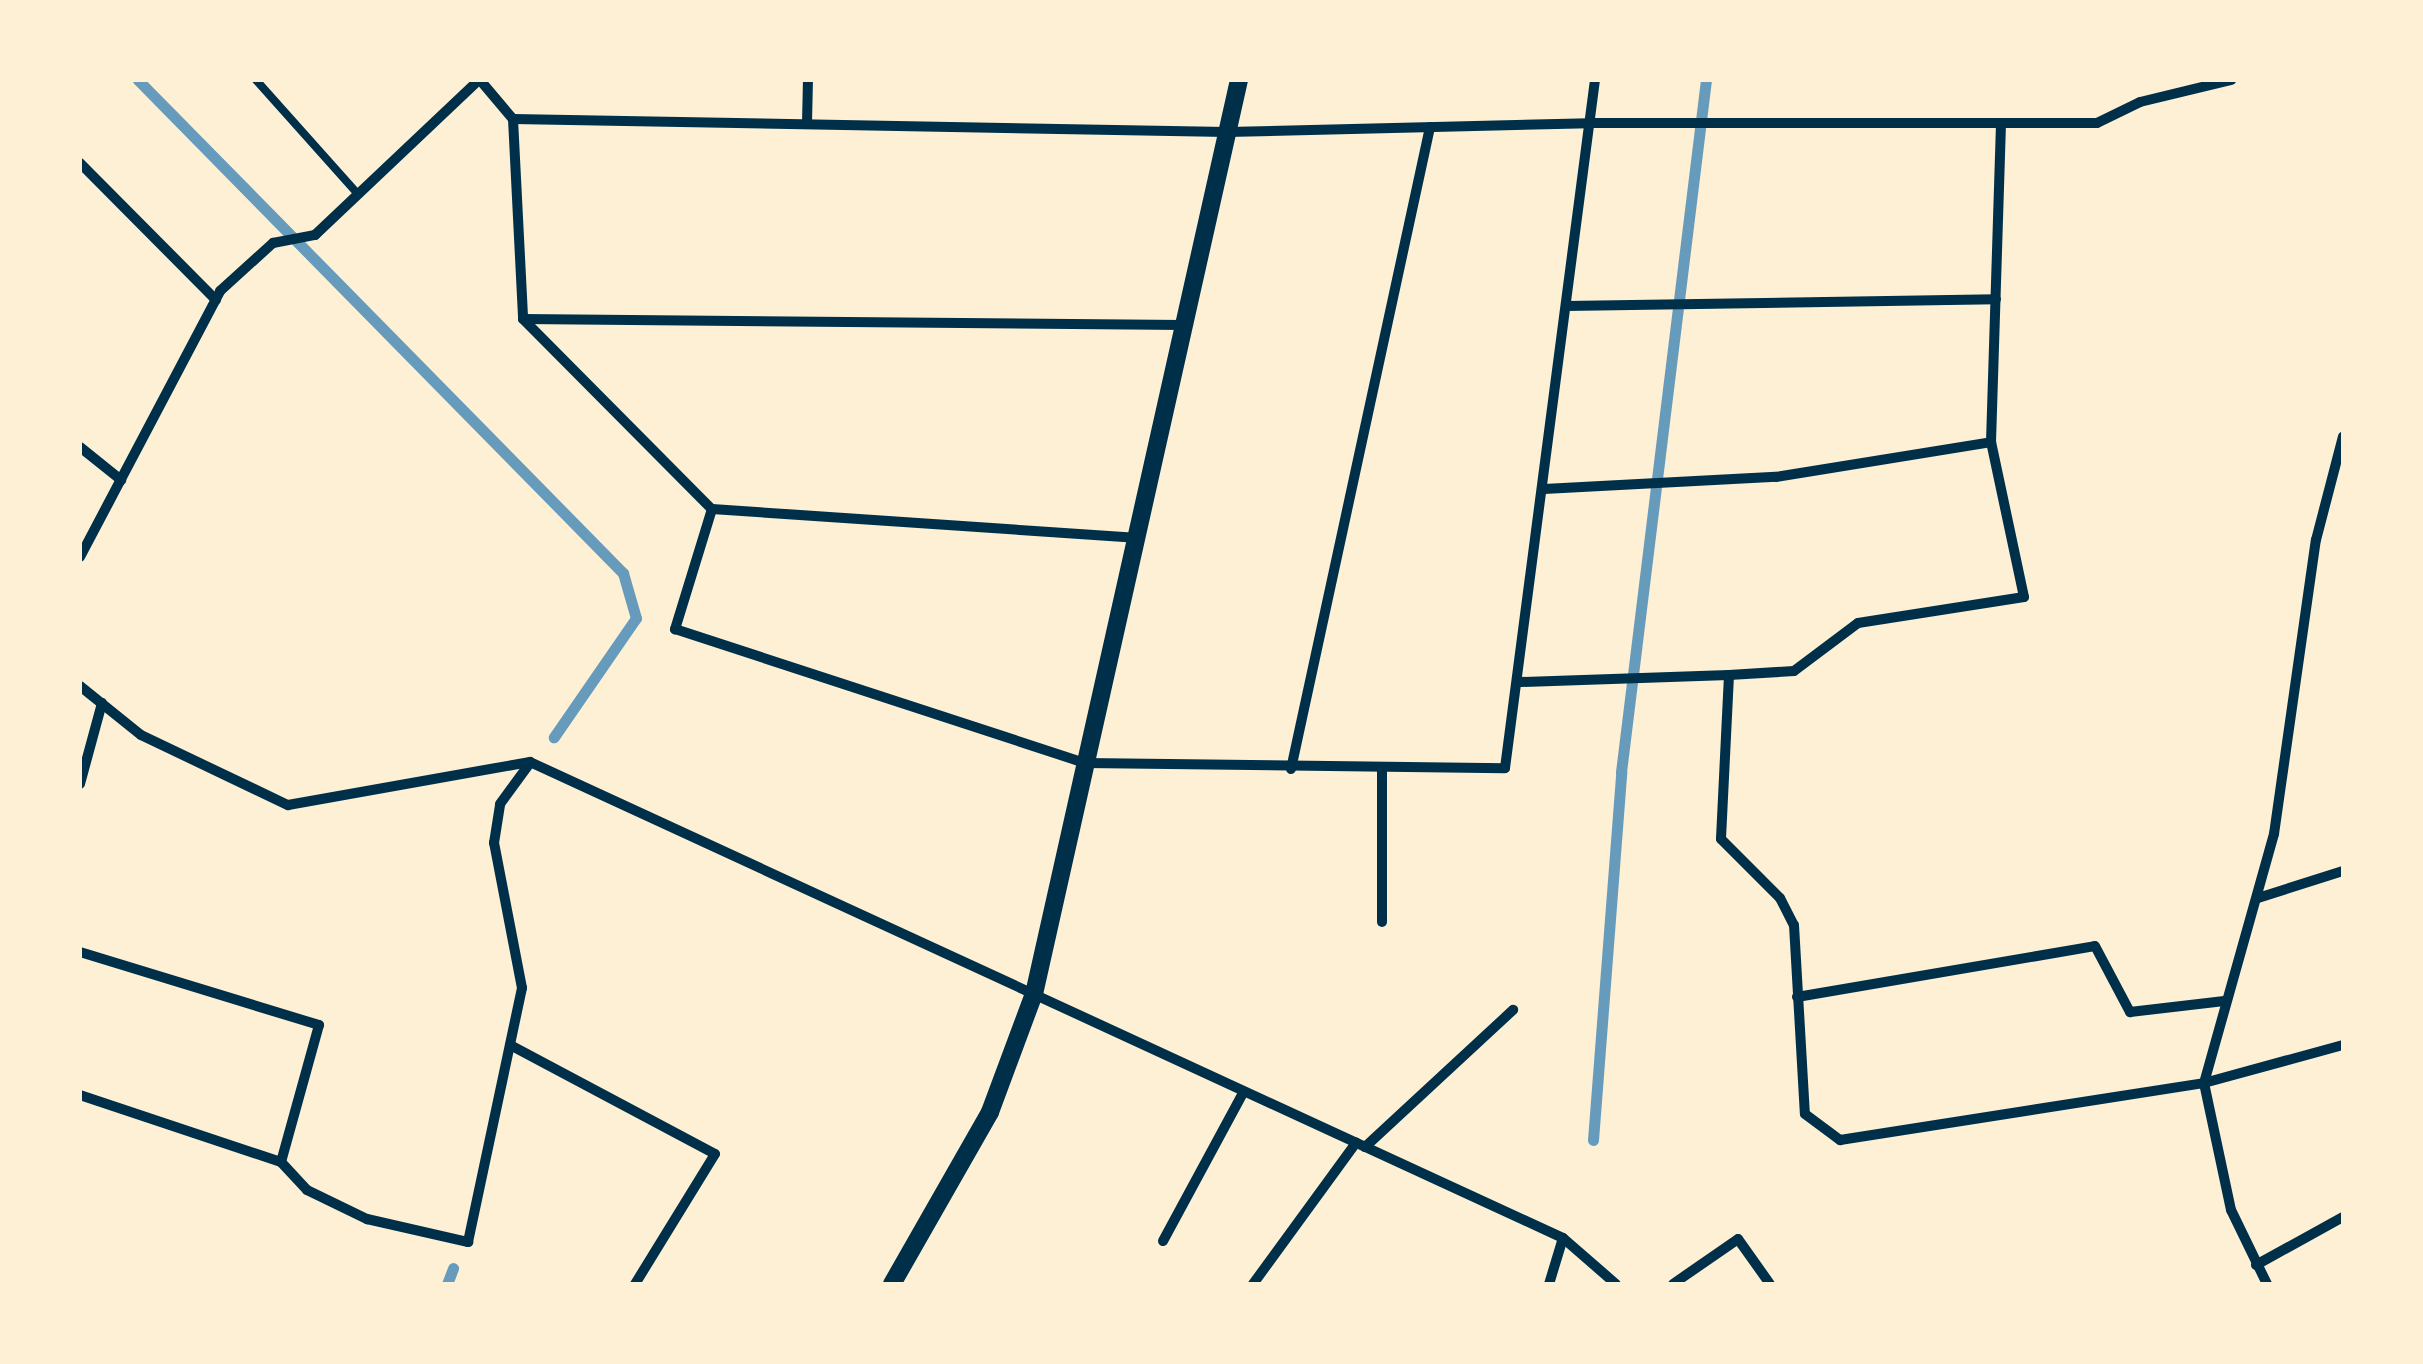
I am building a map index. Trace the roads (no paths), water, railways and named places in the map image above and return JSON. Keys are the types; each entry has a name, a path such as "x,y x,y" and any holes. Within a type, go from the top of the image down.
{"street":[{"path":"80,557 216,300 273,243 315,236 479,80 513,118 522,318 712,509 1134,538"},
{"path":"807,123 808,80"},
{"path":"892,1284 990,1112 1034,994 1239,80"},
{"path":"712,509 675,630 1085,763 1291,769 1505,768 1520,682 1595,80"},
{"path":"513,118 1227,132 1589,123 2097,123 2140,102 2231,80"},
{"path":"1520,682 1794,672 1858,623 2024,597 1991,442 2001,124"},
{"path":"1291,769 1430,127"},
{"path":"80,163 216,300"},
{"path":"1566,306 1996,298"},
{"path":"522,318 1183,325"},
{"path":"2266,1284 2231,1210 2204,1083 2274,834 2316,540 2343,439"},
{"path":"1544,489 1776,476 1991,442"},
{"path":"80,446 121,480"},
{"path":"1728,674 1721,839 1780,898 1794,924 1806,1114 1840,1140 2204,1083 2343,1044"},
{"path":"80,686 141,735 288,806 530,762 1564,1238 1616,1284"},
{"path":"80,784 102,703"},
{"path":"80,1096 281,1162 307,1190 367,1220 468,1242 510,1045 521,961 497,880 494,843 500,804 530,762"},
{"path":"1382,769 1382,922"},
{"path":"2258,898 2343,871"},
{"path":"1797,997 2095,946 2130,1012 2224,1001"},
{"path":"80,952 319,1025 281,1162"},
{"path":"1253,1284 1361,1144 1512,1010"},
{"path":"510,1045 715,1154 635,1284"},
{"path":"1162,1241 1244,1091"},
{"path":"2256,1264 2343,1216"},
{"path":"1550,1284 1564,1238"},
{"path":"1674,1284 1738,1239 1770,1284"}],"lane":[{"path":"256,80 358,194"}],"waterway":[{"path":"138,80 623,573 636,618 554,737"},
{"path":"1593,1140 1621,772 1706,80"},
{"path":"447,1284 453,1268"}]}
